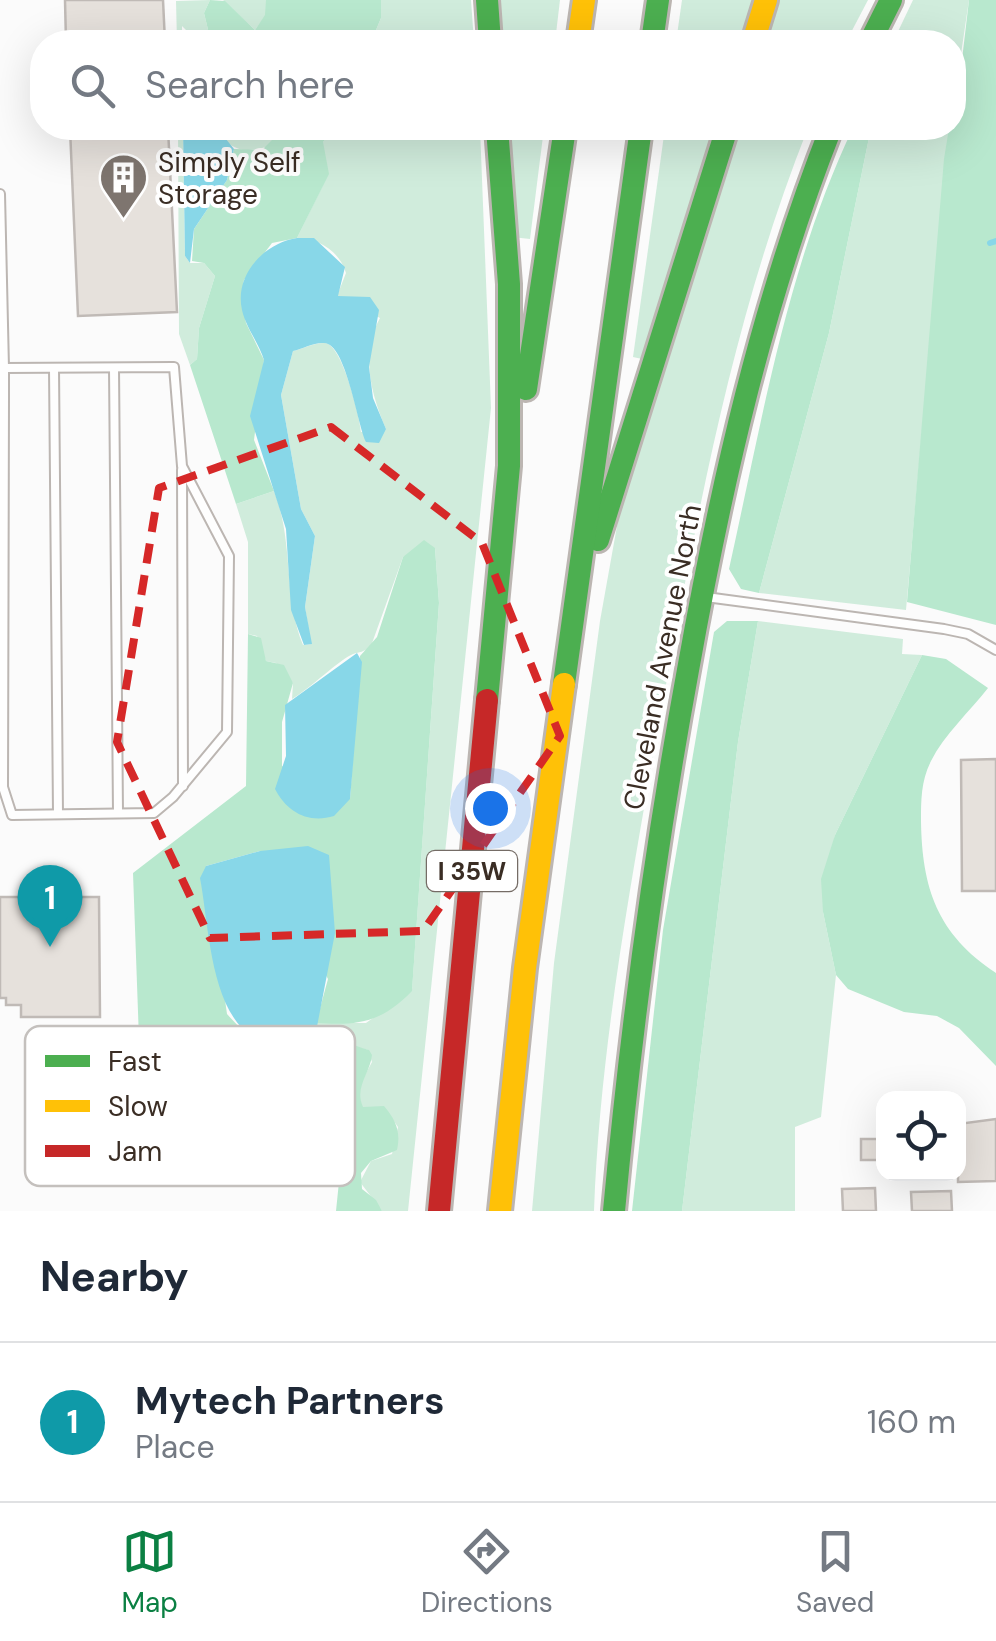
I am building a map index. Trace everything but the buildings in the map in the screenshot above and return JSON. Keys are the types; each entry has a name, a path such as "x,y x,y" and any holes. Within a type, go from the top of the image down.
{"main road":[{"path":"486,0 489,30"},
{"path":"580,30 584,0"},
{"path":"654,30 658,0"},
{"path":"757,30 766,0"},
{"path":"876,30 891,0"},
{"path":"497,140 511,375 505,531"},
{"name":"I 35W","path":"439,1211 505,531 563,140"},
{"name":"I 35W","path":"500,1211 524,968 638,140"},
{"path":"572,624 723,140"},
{"name":"Cleveland Avenue North","path":"614,1211 652,878 702,596 767,302 828,140"}],"lane":[{"path":"0,194 4,368 2,787 12,815 154,812 183,786 228,732 229,556 182,466"},
{"path":"4,368 174,367 182,466 183,786"},
{"path":"54,368 58,814"},
{"path":"114,368 118,813"},
{"path":"702,596 944,629 968,634 996,650"}],"highlighted area":[{"path":"331,427 482,543 560,736 423,931 210,938 117,742 159,488"}],"green space":[{"path":"210,0 204,13 208,30 186,30 182,26 182,30 177,30 176,1"},
{"path":"210,0 225,1 255,30 208,30 204,13"},
{"path":"223,0 266,0 266,15 255,30"},
{"path":"266,0 381,0 376,30 255,30 265,15"},
{"path":"381,0 471,0 473,30 376,30"},
{"path":"496,0 560,0 556,30 497,30"},
{"path":"682,0 752,0 743,30 678,30"},
{"path":"773,0 868,0 852,30 764,30"},
{"path":"913,0 969,0 965,30 899,30"},
{"path":"969,0 996,0 996,625 907,602 944,159 947,140 966,140"},
{"path":"178,140 183,140 185,256 190,263 204,263 215,276 199,328 197,359 190,365 179,334"},
{"path":"225,140 281,140 258,149 235,147"},
{"path":"272,140 325,140 329,174 297,238 272,243 244,280 241,297 246,323 264,360 254,440 274,491 236,504 190,365 197,359 199,328 215,276 204,263 192,261 194,229 227,180 234,149 262,150"},
{"path":"480,140 491,408 408,1211 382,1211 360,1182 371,1161 392,1154 398,1127 384,1107 362,1107 360,1089 372,1062 368,1050 355,1047 355,1026 316,1026 366,1023 412,990 439,603 435,548 403,557 371,646 347,657 292,699 293,683 276,663 266,661 257,636 248,634 248,542 236,504 274,491 284,529 297,626 303,645 311,644 305,607 315,536 301,509 281,395 293,351 321,343 331,346 349,382 361,432 386,429 376,402 369,360 380,318 337,296 346,273 334,253 313,241 297,238 323,185 323,142"},
{"path":"505,140 542,140 530,239 512,237"},
{"path":"663,140 709,140 642,359 633,357"},
{"path":"730,140 804,140 781,200 737,347 687,571 618,966 603,1088 594,1211 532,1211 554,963 600,621 622,498"},
{"path":"848,140 869,140 829,333 759,593 741,589 729,569 793,289"},
{"path":"869,140 948,140 906,610 759,593 829,333"},
{"path":"424,540 435,548 439,603 412,991 390,1010 369,1020 316,1023 328,979 260,851 206,866 227,1014 239,1026 139,1026 133,873 246,786 248,634 261,638 266,661 284,665 293,683 282,722 282,766 350,799 360,656 377,637 403,557"},
{"path":"727,621 758,621 738,742 682,1211 632,1211 663,930 714,632"},
{"path":"758,621 903,639 902,654 922,655 835,835 823,912 836,975 821,1117 795,1127 795,1211 682,1211 738,742"},
{"path":"922,655 946,659 988,688 936,751 923,783 921,821 925,868 937,908 960,942 996,973 996,1066 959,1028 937,1016 904,1012 848,989 836,975 823,912 821,879 835,835"},
{"path":"355,1046 372,1055 361,1087 363,1107 384,1106 394,1121 398,1144 397,1150 371,1161 361,1173 362,1189 382,1211 336,1211 339,1186 355,1186"}],"water":[{"path":"183,140 227,140 234,149 227,180 194,229 190,263 185,256"},
{"path":"297,238 314,238 345,267 338,296 370,297 379,310 369,367 373,398 386,429 379,443 366,442 345,369 332,346 320,343 293,351 281,395 301,509 315,536 305,607 312,644 304,645 291,610 286,529 250,416 264,360 244,317 241,297 254,262 274,246"},
{"path":"357,653 362,662 350,799 334,816 307,817 292,810 275,789 286,756 285,705"},
{"path":"308,846 329,855 335,933 317,1026 241,1026 226,1003 217,978 200,878 206,866 260,851"}],"waterway":[{"path":"990,243 996,241"}],"traffic: fast":[{"path":"487,0 489,30"},
{"path":"654,30 658,0"},
{"path":"876,30 891,0"},
{"path":"487,700 509,466 509,284 498,140"},
{"path":"526,389 563,140"},
{"path":"564,684 639,140"},
{"path":"598,540 723,140"},
{"path":"614,1211 655,872 701,601 764,328 826,140"}],"traffic: slow":[{"path":"580,30 584,0"},
{"path":"757,30 766,0"},
{"path":"500,1211 525,968 564,684"}],"traffic: jam":[{"path":"439,1211 487,700"}],"place":[{"name":"Simply Self Storage","path":"123,220"},
{"name":"Mytech Partners","path":"50,947"}]}
